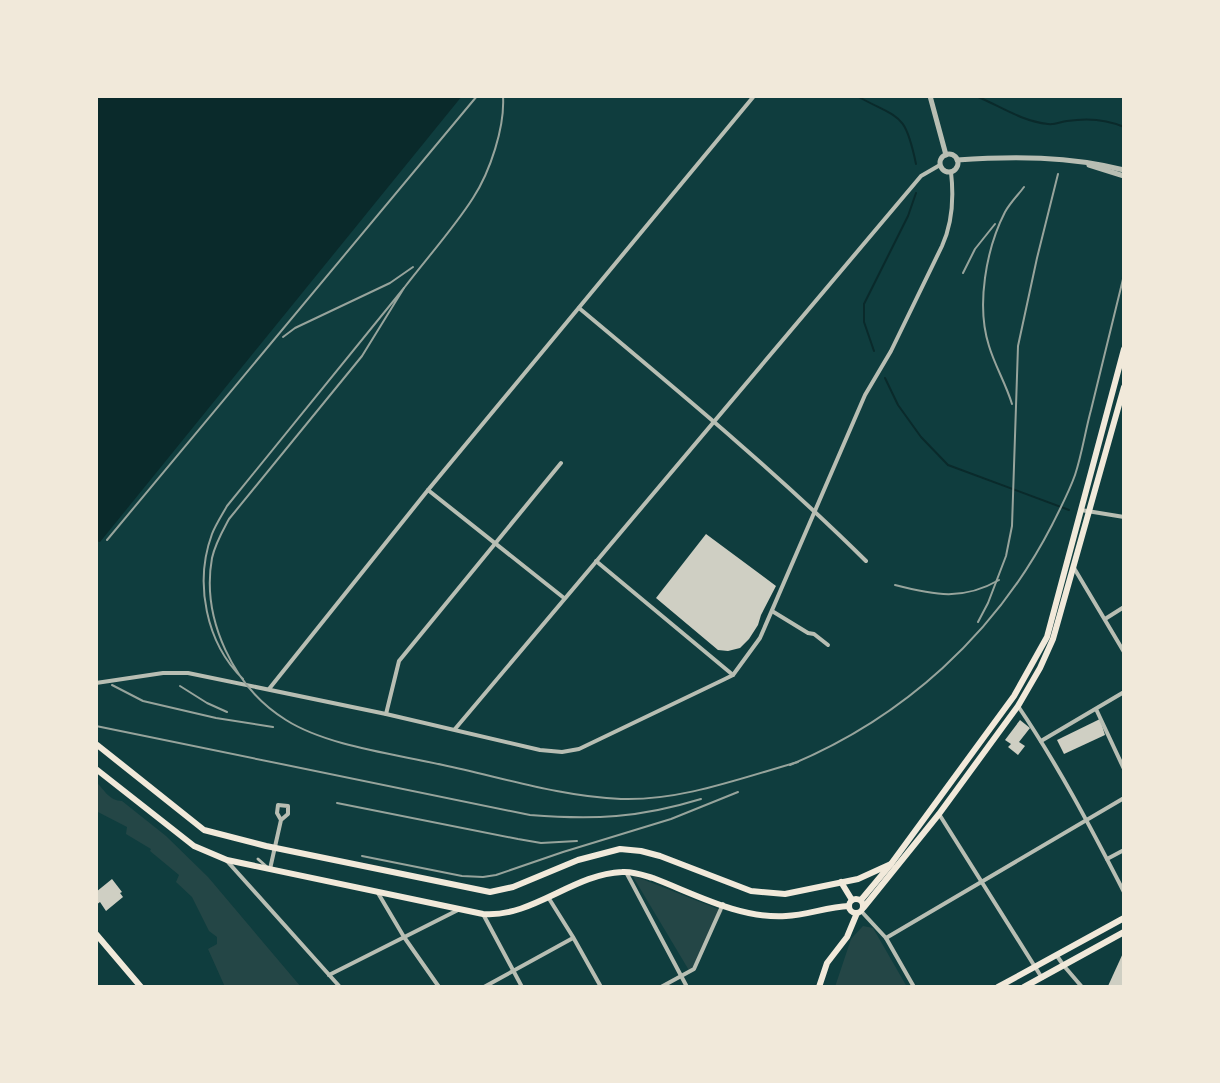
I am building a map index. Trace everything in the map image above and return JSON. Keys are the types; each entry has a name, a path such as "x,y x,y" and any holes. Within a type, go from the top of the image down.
{"main road":[{"path":"841,882 852,912 861,908 939,814 1018,706 1040,668 1053,639 1074,567 1124,349"},
{"path":"819,987 827,963 847,937 861,908 1014,696 1033,665 1047,637 1124,387"},
{"path":"96,744 204,830 233,839 490,892 513,887 578,860 620,849 660,856 751,891 785,894 858,879 891,864"},
{"path":"96,769 194,846 227,860 483,914 505,913 606,874 626,872 653,878 746,913 787,916 850,903 857,898 861,908"},
{"path":"998,987 1124,918"},
{"path":"1024,987 1124,932"},
{"path":"96,934 141,987"}],"street":[{"path":"269,689 428,490 754,96"},
{"path":"930,96 946,155"},
{"path":"455,730 921,176 940,165 942,158 946,155 957,160 1026,157 1100,164 1124,170"},
{"path":"951,172 957,166 957,160"},
{"path":"1081,162 1124,176"},
{"path":"940,165 951,172"},
{"path":"96,683 179,672 386,714 540,750 562,752 579,749 733,675 760,638 865,395 904,325 947,235 954,203 951,172"},
{"path":"579,308 714,421 866,561"},
{"path":"386,714 399,661 561,463"},
{"path":"428,490 565,599"},
{"path":"1085,511 1124,517"},
{"path":"596,561 733,675"},
{"path":"1074,567 1124,652"},
{"path":"1105,619 1124,607"},
{"path":"772,611 828,645"},
{"path":"1041,741 1124,692"},
{"path":"1018,706 1087,820 1124,892"},
{"path":"1096,709 1124,769"},
{"path":"886,938 1124,798"},
{"path":"939,814 1042,978"},
{"path":"258,859 270,869 281,820"},
{"path":"260,849 275,848"},
{"path":"1107,859 1124,850"},
{"path":"227,860 340,987"},
{"path":"626,872 687,987"},
{"path":"377,891 439,987"},
{"path":"548,897 601,987"},
{"path":"661,987 694,969 723,904"},
{"path":"861,908 886,938 914,987"},
{"path":"329,975 460,909"},
{"path":"483,914 522,987"},
{"path":"484,987 573,937"},
{"path":"1057,956 1082,987"}],"shaded area":[{"path":"96,96 462,96 100,542 96,541"},
{"path":"96,782 110,797 122,801 166,836 208,877 301,987 225,987 208,949 217,944 217,937 209,931 192,897 176,882 179,875 151,849 126,834 127,827 96,811"},
{"path":"632,875 723,911 690,972"},
{"path":"863,926 873,928 907,987 835,987 851,939"}],"building":[{"path":"706,534 776,586 749,639 740,648 728,651 718,650 656,598"},
{"path":"1100,719 1105,735 1064,754 1057,740"},
{"path":"1020,720 1030,728 1019,742 1025,746 1018,755 1005,740"},
{"path":"112,879 123,897 106,911 100,902 96,905 96,892"},
{"path":"1124,951 1124,987 1110,987 1108,986"}],"waterway":[{"path":"857,96 898,119 908,134 916,164"},
{"path":"976,96 1038,122 1053,124 1089,119 1124,127"},
{"path":"874,351 864,322 864,304 908,216 916,193"},
{"path":"885,378 898,405 921,437 948,465 1069,510"}],"railway":[{"path":"107,540 477,96"},
{"path":"404,288 457,221 479,187 499,135 503,96"},
{"path":"978,622 1006,556 1012,526 1018,346 1058,174"},
{"path":"1012,404 989,346 983,296 988,260 998,227 1024,187"},
{"path":"963,273 975,249 995,224"},
{"path":"283,337 295,328 390,283 413,267"},
{"path":"790,765 871,723 908,697 974,636 1029,565 1075,475 1124,275"},
{"path":"243,679 230,664 220,648 207,611 204,572 212,534 227,506 404,288 362,356 229,519 215,548 210,581 217,628 225,650 251,690 286,720 321,736 362,748 576,795 621,799 666,796 711,787 798,762"},
{"path":"895,585 948,594 973,591 999,580"},
{"path":"112,685 143,701 273,727"},
{"path":"180,686 227,712"},
{"path":"96,726 530,815 616,816 701,799"},
{"path":"362,856 462,876 496,875 671,819 738,792"},
{"path":"337,803 541,843 577,841"}]}
